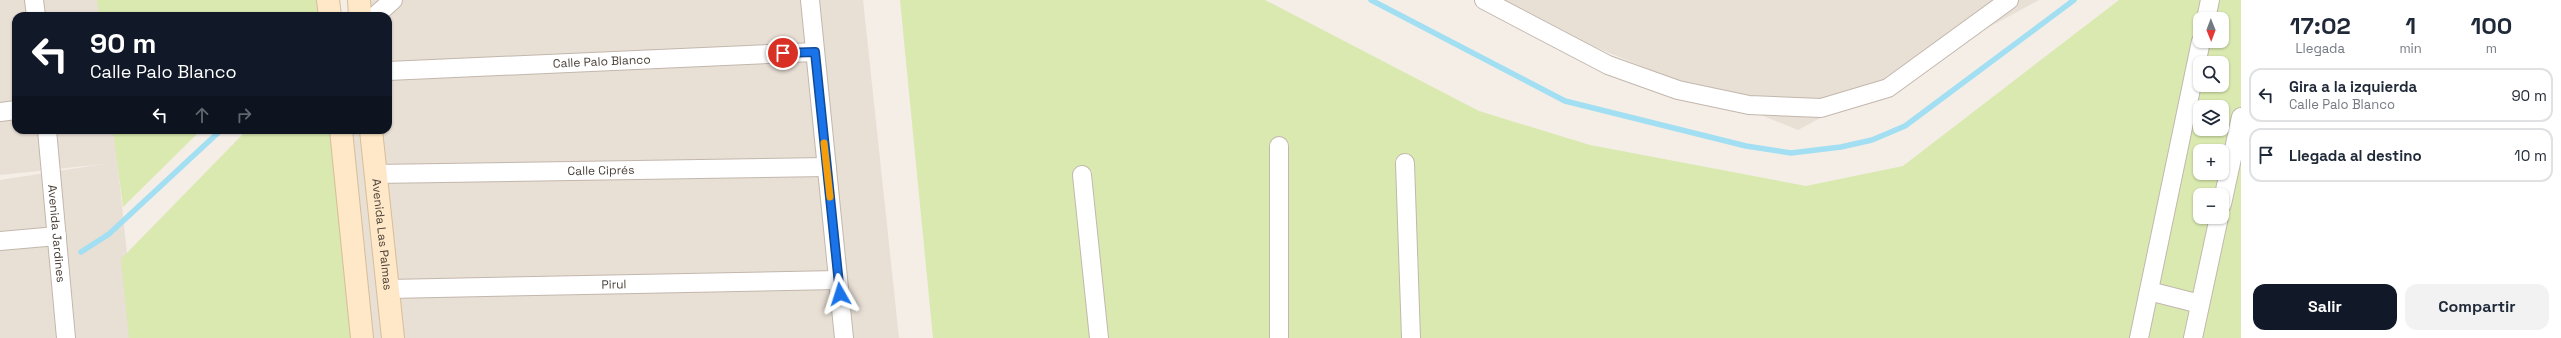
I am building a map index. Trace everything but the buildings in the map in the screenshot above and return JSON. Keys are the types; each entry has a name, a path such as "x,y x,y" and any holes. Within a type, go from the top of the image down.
{"street":[{"path":"34,0 36,12"},
{"path":"328,0 330,12"},
{"path":"359,0 360,12"},
{"path":"380,12 393,0"},
{"path":"810,0 844,338"},
{"path":"1484,0 1608,65 1678,90 1749,105 1821,108 1888,88 2009,0"},
{"path":"2207,12 2210,0"},
{"path":"2139,338 2200,48"},
{"name":"Calle Palo Blanco","path":"392,71 815,52"},
{"path":"0,112 12,110"},
{"path":"2225,188 2241,117"},
{"name":"Avenida Jardines","path":"47,134 66,338"},
{"path":"341,134 362,338"},
{"name":"Avenida Las Palmas","path":"371,134 394,338"},
{"path":"1279,146 1279,338"},
{"path":"1405,163 1411,338"},
{"name":"Calle Ciprés","path":"375,174 827,167"},
{"path":"1082,175 1099,338"},
{"path":"2193,338 2217,224"},
{"path":"0,241 57,236"},
{"name":"Pirul","path":"389,289 838,280"},
{"path":"2149,291 2200,304"}],"shaded area":[{"path":"0,0 100,0 101,12 12,12 12,134 114,134 127,254 243,134 392,134 392,12 361,12 372,0 863,0 899,338 0,338 0,180 104,164 0,175"},
{"path":"1480,0 2039,0 1798,130"}],"green space":[{"path":"97,0 316,0 318,12 98,12"},
{"path":"900,0 1265,0 1479,111 1590,145 1806,186 1903,166 2119,0 2241,0 2241,338 933,338"},
{"path":"114,134 197,134 123,207"},
{"path":"243,134 330,134 351,338 129,338 121,259"}],"waterway":[{"path":"1371,0 1565,101 1746,146 1791,153 1841,147 1872,140 1905,126 2074,0"},
{"path":"81,252 109,234 217,134"}],"slow traffic":[{"path":"824,143 830,197"}],"route":[{"path":"783,53 815,52 840,294"}]}
